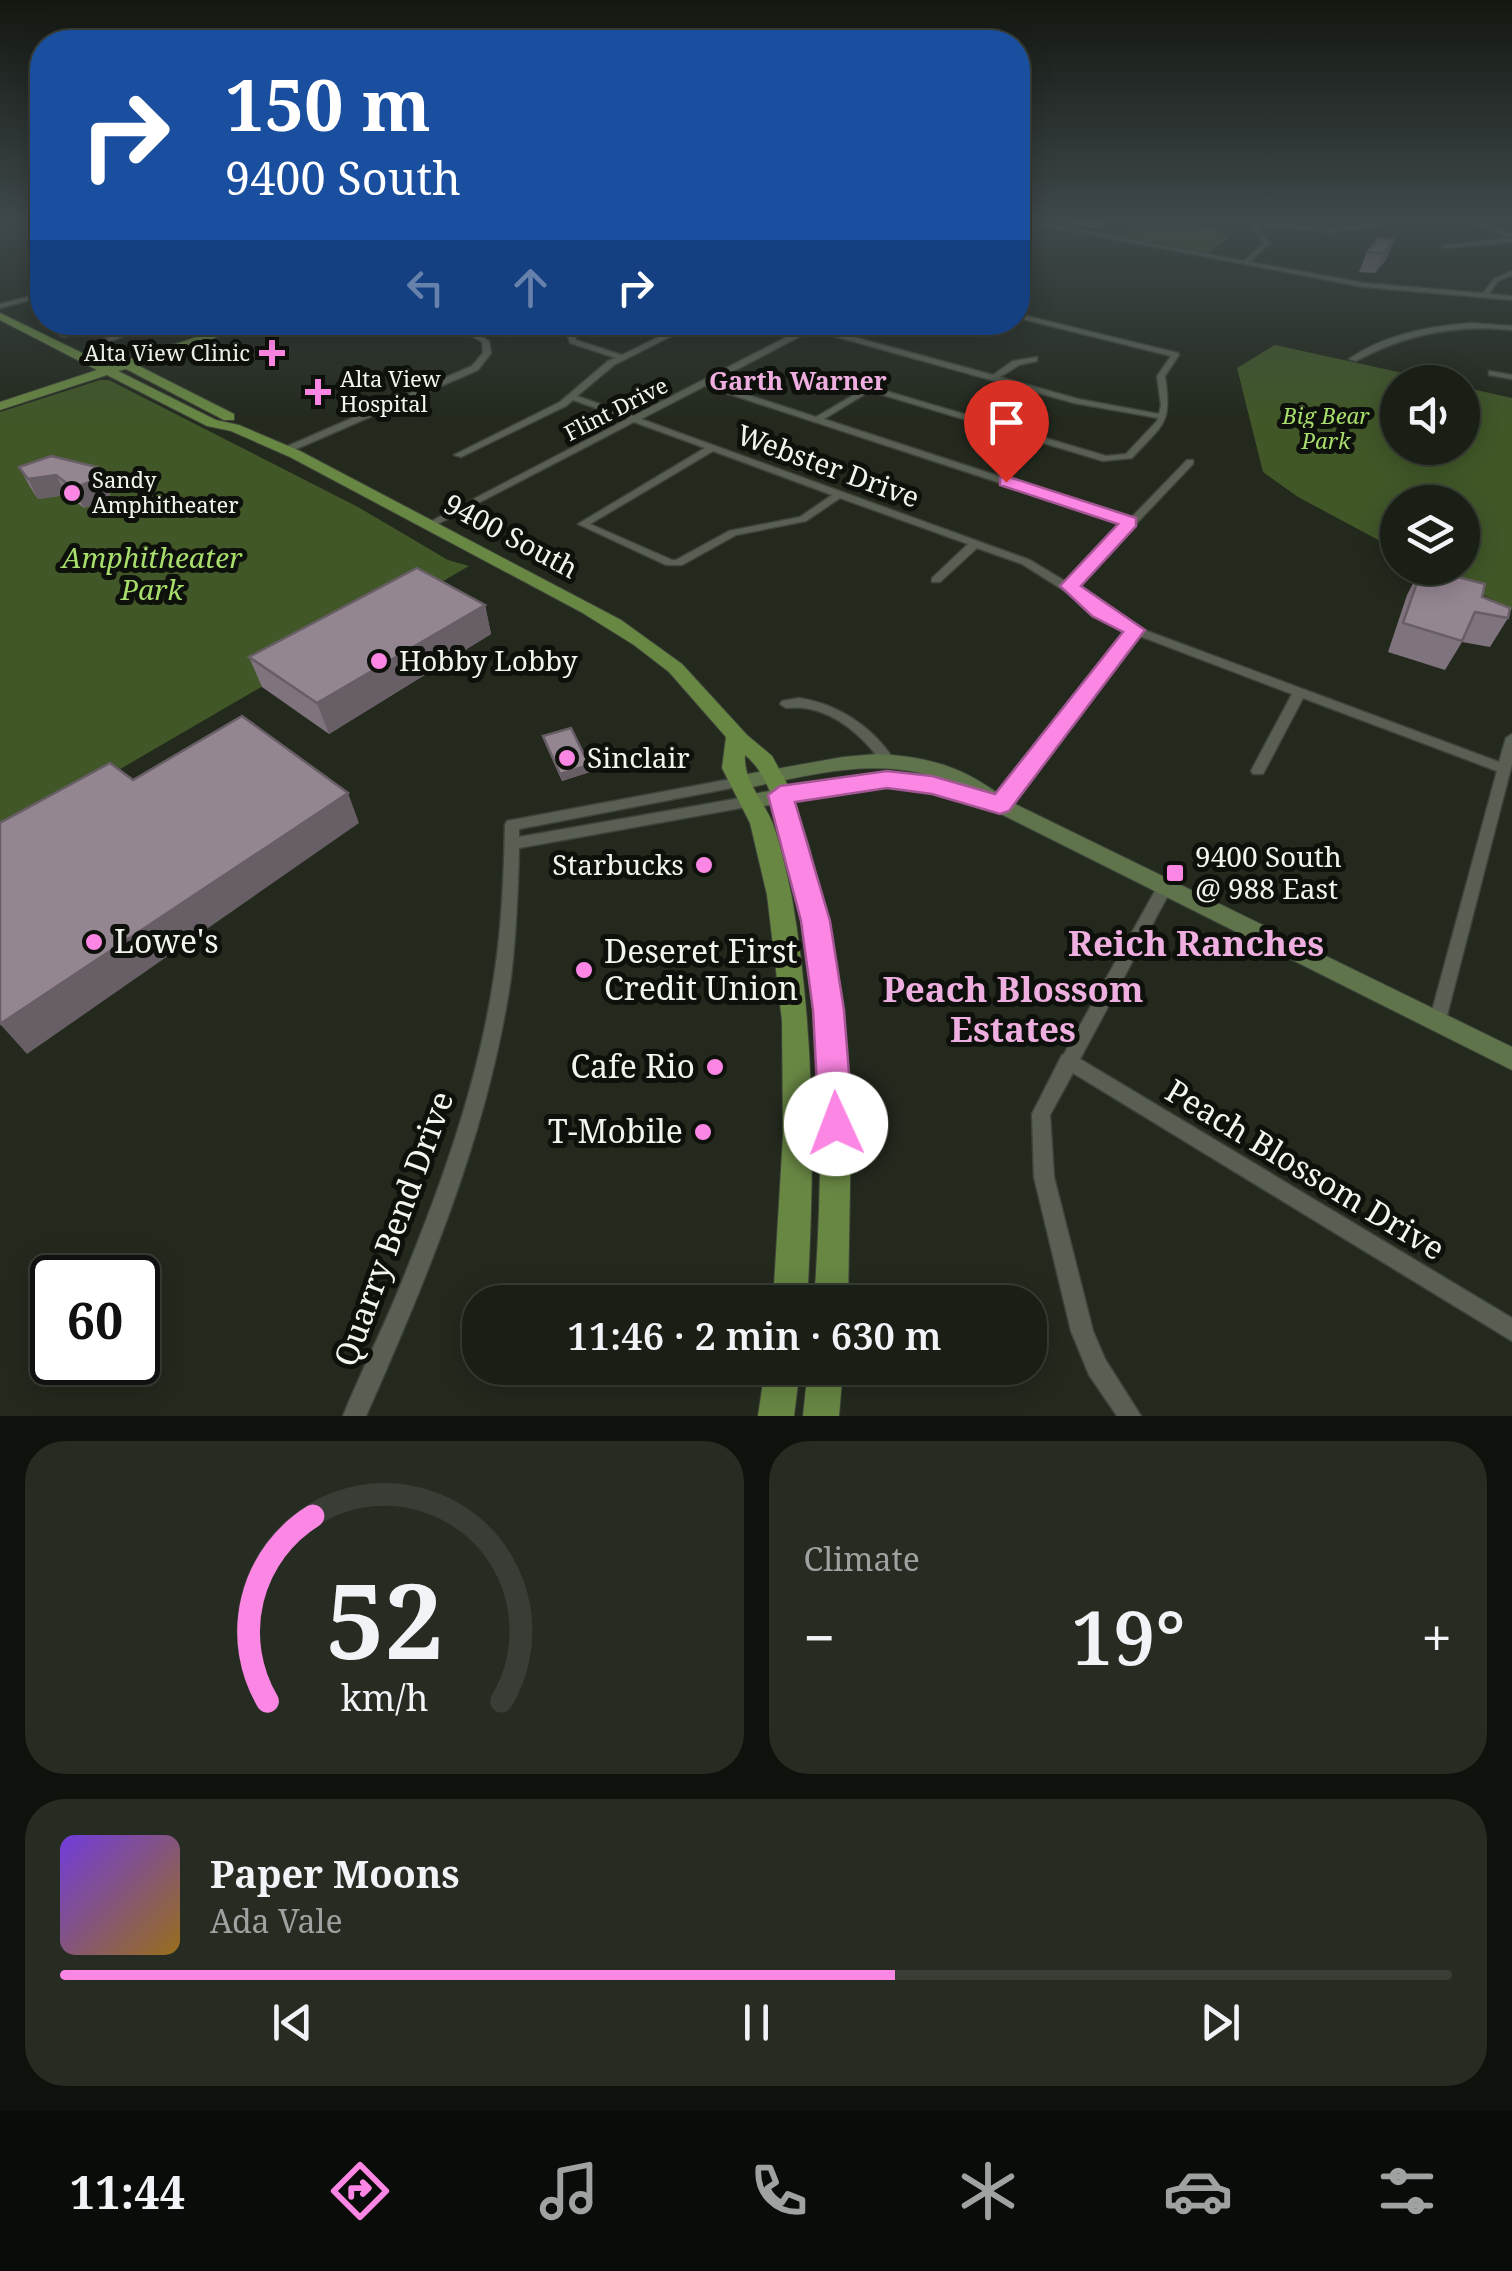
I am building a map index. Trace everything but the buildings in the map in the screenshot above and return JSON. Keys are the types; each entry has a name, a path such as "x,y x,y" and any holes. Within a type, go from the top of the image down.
{"main road":[{"name":"9400 South","path":"0,310 30,322"},
{"name":"9400 South","path":"0,310 30,325"},
{"name":"9400 South","path":"51,335 114,366 212,423 230,424 641,641 697,687 736,736 763,759 776,786"},
{"name":"9400 South","path":"63,335 89,347 114,366"},
{"path":"114,366 202,335"},
{"path":"0,402 213,335"},
{"path":"736,736 733,768 747,792 779,895 796,1022 798,1118 791,1285"},
{"path":"747,792 886,758 944,770 983,788 1000,805"},
{"path":"776,786 887,780 932,785 1000,805 1512,1058"},
{"path":"776,786 805,872 828,1010 837,1192 833,1285"},
{"path":"776,1416 781,1385"},
{"path":"821,1416 824,1385"}],"street":[{"path":"1392,287 1512,298"},
{"path":"1486,294 1491,287"},
{"path":"0,310 30,299"},
{"path":"817,420 869,388 1120,460 1163,416 1162,376 1175,355 1030,319"},
{"path":"1353,359 1410,333 1479,326 1512,328"},
{"path":"89,347 121,335"},
{"path":"284,452 475,368 486,353 485,341 475,335"},
{"path":"571,335 622,357"},
{"path":"458,455 573,398 622,357 669,335"},
{"name":"Flint Drive","path":"427,526 798,335"},
{"path":"837,335 1096,406 1163,416"},
{"path":"994,378 1016,363 1034,359"},
{"path":"1492,373 1512,377"},
{"path":"704,383 1130,522"},
{"name":"Webster Drive","path":"573,398 1042,569 1070,586 1100,612 1135,630 1504,769"},
{"path":"711,448 583,524 670,564 686,560 734,534 803,519 838,494"},
{"path":"1070,586 1190,462"},
{"path":"936,580 976,544"},
{"path":"1000,805 1135,630"},
{"path":"1258,771 1299,693"},
{"path":"786,704 810,703 857,727 872,737 886,758"},
{"path":"1438,1022 1512,738"},
{"name":"Quarry Bend Drive","path":"354,1416 393,1332 442,1204 477,1093 508,942 513,834 747,792"},
{"path":"1130,1416 1097,1367 1082,1331 1044,1177 1041,1114 1164,886"},
{"name":"Peach Blossom Drive","path":"1068,1061 1512,1330"}],"green space":[{"name":"Big Bear Park","path":"1275,345 1380,368 1380,465 1480,465 1480,391 1512,398 1512,610 1464,585 1480,585 1480,485 1380,485 1380,541 1298,497 1263,472 1237,368"},
{"name":"Amphitheater Park","path":"109,380 358,507 448,560 469,566 0,839 0,412"}],"place":[{"name":"Alta View Clinic","path":"272,353"},
{"name":"Alta View Hospital","path":"318,392"},
{"name":"Sandy Amphitheater","path":"72,493"},
{"name":"Hobby Lobby","path":"379,661"},
{"name":"Sinclair","path":"567,758"},
{"name":"Starbucks","path":"704,865"},
{"name":"9400 South @ 988 East","path":"1175,873"},
{"name":"Lowe's","path":"94,942"},
{"name":"Deseret First Credit Union","path":"584,970"},
{"name":"Cafe Rio","path":"715,1067"},
{"name":"T-Mobile","path":"703,1132"}],"district":[{"name":"Garth Warner","path":"798,381"},
{"name":"Reich Ranches","path":"1196,944"},
{"name":"Peach Blossom Estates","path":"1013,1010"}],"route":[{"path":"836,1124 828,1010 816,921 792,826 780,795 848,782 887,780 932,785 1000,805 1135,630 1100,612 1070,586 1130,522 1006,482"}]}
